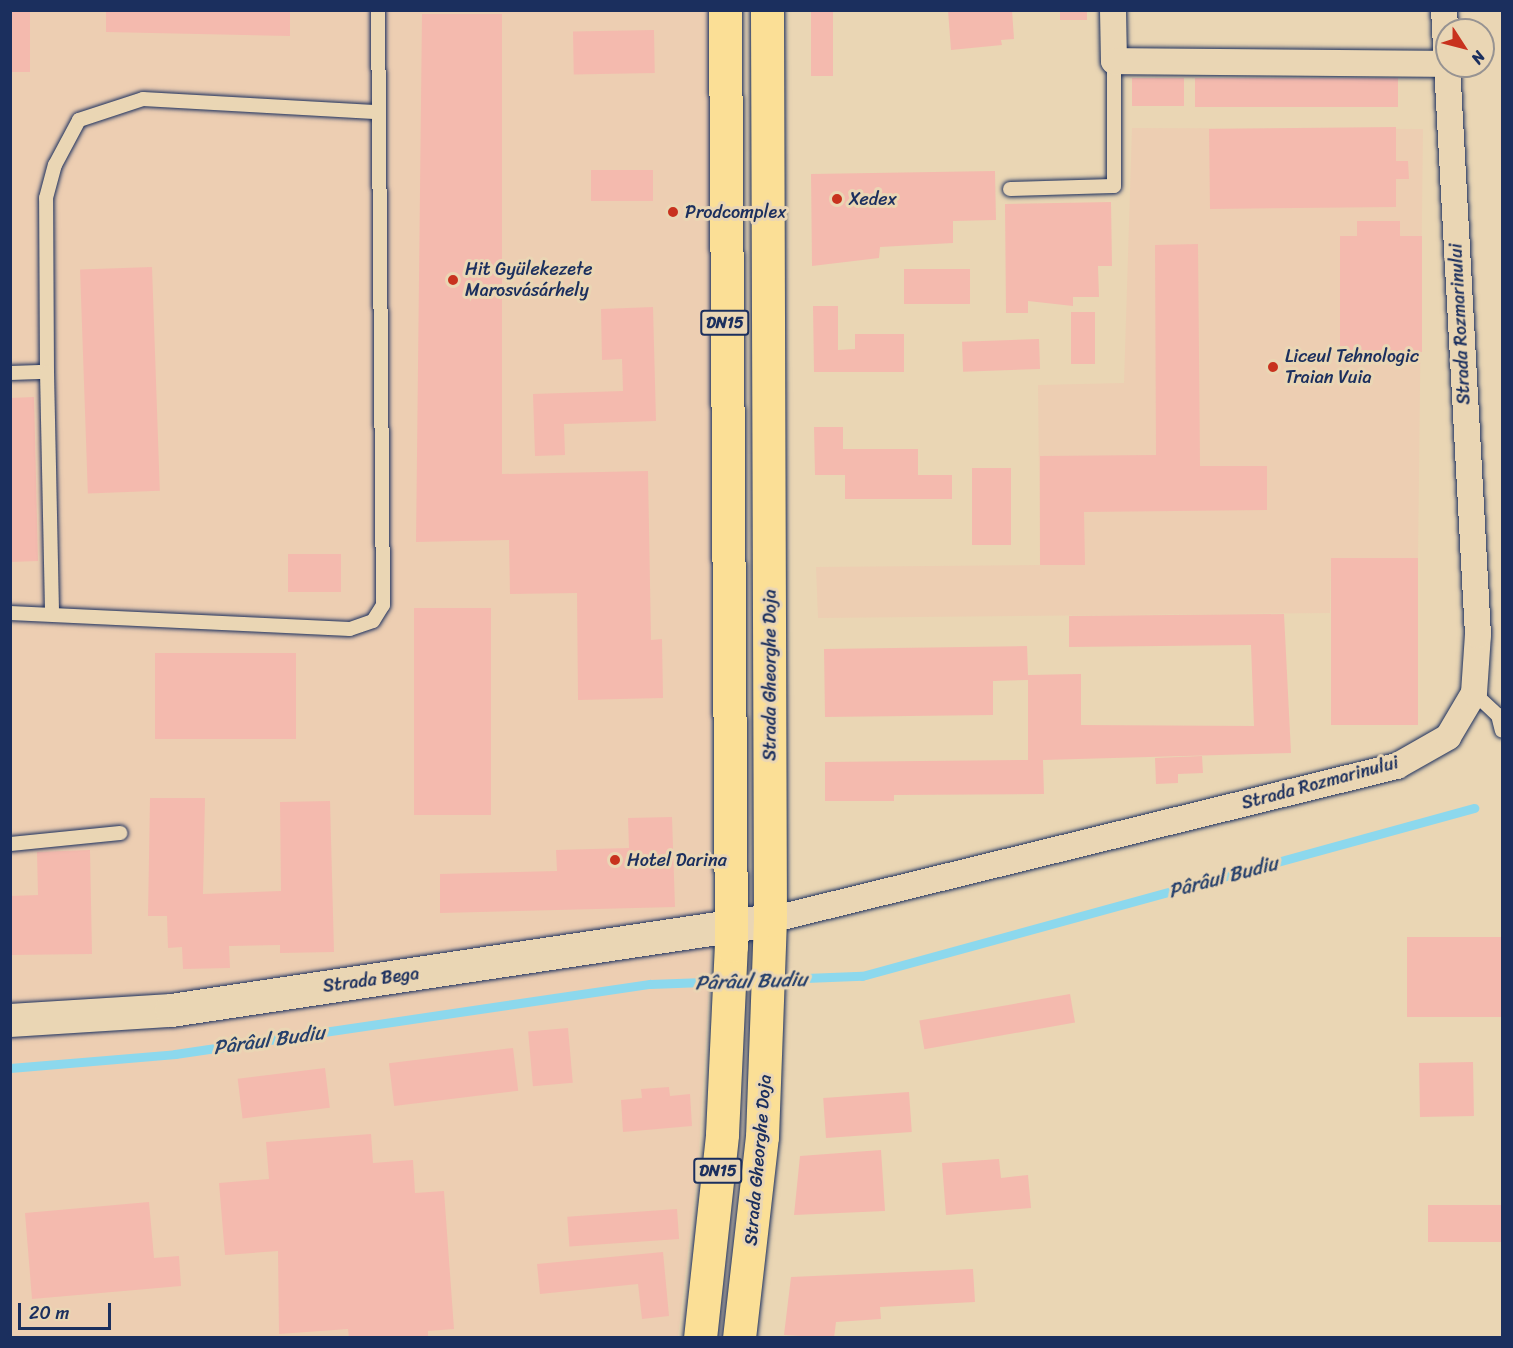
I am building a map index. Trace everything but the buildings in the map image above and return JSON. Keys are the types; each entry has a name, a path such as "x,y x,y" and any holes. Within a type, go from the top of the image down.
{"main road":[{"name":"DN15","path":"700,1338 722,1134 731,936 725,10"},
{"name":"Strada Gheorghe Doja","path":"739,1338 762,1137 770,930 767,10"},
{"name":"Strada Bega","path":"10,1020 171,1010 770,930"}],"street":[{"path":"1113,10 1114,61 1435,64"},
{"name":"Strada Rozmarinului","path":"770,930 1396,766 1448,737 1474,693 1479,635 1446,78"}],"lane":[{"path":"10,613 350,628 373,621 383,605 378,10"},
{"path":"1010,189 1114,186 1114,61"},
{"path":"51,614 46,198 55,165 79,120 143,99 379,112"},
{"path":"10,373 47,372"},
{"path":"1474,693 1498,715 1503,730"},
{"path":"10,844 120,833"}],"shaded area":[{"path":"1502,10 1502,204 1500,143"},
{"path":"10,11 711,11 712,937 698,1166 678,1337 11,1337"},
{"name":"Liceul Tehnologic Traian Vuia","path":"1132,128 1423,129 1418,558 1331,558 1330,613 818,618 816,567 1040,565 1038,385 1124,383"}],"waterway":[{"name":"Pârâul Budiu","path":"10,1068 175,1054 650,984 862,976 1474,808"}],"place":[{"name":"Xedex","path":"837,199"},
{"name":"Prodcomplex","path":"673,212"},
{"name":"Hit Gyülekezete Marosvásárhely","path":"453,280"},
{"name":"Liceul Tehnologic Traian Vuia","path":"1273,367"},
{"name":"Hotel Darina","path":"615,860"}]}
